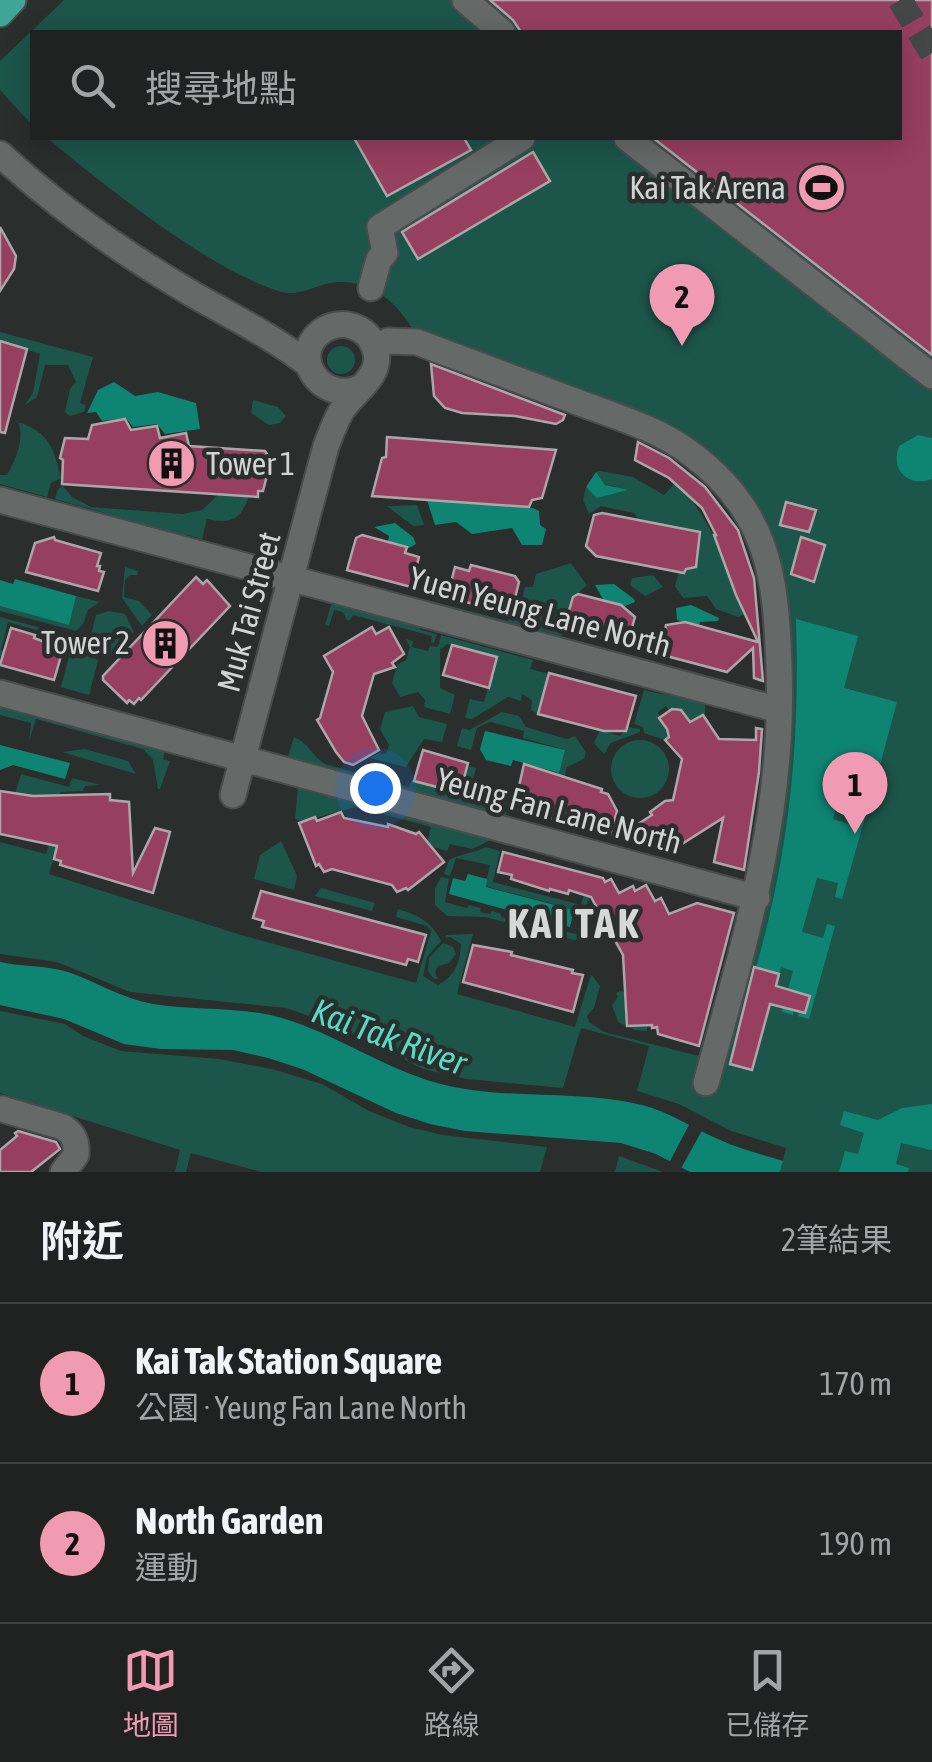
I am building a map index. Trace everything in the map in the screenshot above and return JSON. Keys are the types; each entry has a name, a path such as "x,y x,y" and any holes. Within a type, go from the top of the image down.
{"main road":[{"path":"0,14 13,0"}],"street":[{"path":"465,0 500,30"},
{"path":"370,288 379,259 385,254 380,228 519,140"},
{"path":"630,140 932,376"},
{"path":"0,155 59,203 161,275 257,328 309,365 324,388 340,393 357,389"},
{"path":"309,365 311,346 318,335 339,324 366,334 375,348 388,341 417,342 644,427 707,466 740,502 762,544 777,602 781,703 770,828 706,1083"},
{"path":"257,328 318,335"},
{"name":"Muk Tai Street","path":"233,795 326,446 342,410 375,370 375,348"},
{"name":"Muk Tai Street","path":"324,388 326,446"},
{"name":"Yuen Yeung Lane North","path":"0,500 772,708"},
{"name":"Yeung Fan Lane North","path":"0,694 750,896"},
{"path":"2,1109 56,1124 70,1132 75,1138 76,1155 64,1172"}],"shaded area":[{"path":"64,0 932,0 932,1172 780,1172 786,1148 731,1131 679,1104 637,1091 649,1046 581,1028 563,1088 466,1079 423,1069 338,1026 286,1008 130,992 57,962 0,954 0,842 46,854 50,841 74,840 57,846 49,874 238,934 416,983 431,931 427,926 396,917 398,909 424,920 441,941 427,957 423,976 438,985 452,973 460,951 461,944 446,935 473,934 457,994 575,1027 591,974 600,986 594,1008 587,1016 589,1022 604,1032 703,1057 738,1000 787,617 722,469 413,330 388,299 366,286 340,282 288,293 254,282 160,225 49,140 902,140 902,30 33,30"},
{"path":"30,32 30,123 0,90 0,61"},
{"path":"0,332 93,357 80,403 86,405 84,412 70,416 65,412 70,389 76,382 68,365 45,365 37,397 24,406 33,393 40,354 0,341"},
{"path":"341,346 351,350 355,360 351,370 341,374 331,370 327,360 331,350"},
{"path":"114,382 135,396 158,392 196,403 200,429 165,434 157,424 133,427 126,418 102,421 96,412 87,413 98,390"},
{"path":"253,400 278,407 286,416 280,423 269,425 251,413"},
{"path":"18,422 44,436 52,450 61,478 51,483 47,497 0,484 0,475 7,475 18,448"},
{"path":"918,435 932,438 932,479 923,481 903,475 897,463 899,446"},
{"path":"596,472 633,477 664,495 675,483 709,528 745,614 738,617 716,609 707,596 683,598 675,586 679,572 696,565 699,536 687,529 639,520 634,513 601,506 589,514 583,500 586,487 597,498 617,487 605,485"},
{"path":"596,472 605,485 628,490 597,498 586,487"},
{"path":"63,486 72,497 91,507 183,514 202,510 219,494 249,496 234,518 207,519 202,539 187,535 176,538 55,499"},
{"path":"427,500 533,508 539,511 540,525 546,529 542,545 522,545 512,528 472,534 456,522 435,525"},
{"path":"417,505 424,525 413,526 387,506"},
{"path":"395,523 416,544 409,548 388,542 389,536 374,527"},
{"path":"571,563 587,585 572,598 562,636 509,622 490,627 437,610 427,600 508,621 514,600 521,602 525,587 533,587 536,574"},
{"path":"125,567 138,571 125,580 124,597 139,601 152,615 142,626 122,598"},
{"path":"653,575 663,587 645,596 630,585 632,578"},
{"path":"15,579 76,596 69,625 0,606 0,580 13,584"},
{"path":"614,584 635,602 625,606 604,601 595,585"},
{"path":"76,596 100,602 88,610 76,631 0,611 0,606 68,624"},
{"path":"342,604 414,623 421,630 437,634 434,643 432,636 353,615 347,620 343,612 334,610 329,626 325,625 331,605"},
{"path":"691,605 719,618 718,621 700,622 699,626 677,620 676,608"},
{"path":"109,611 125,614 134,632 111,655 91,635 96,615"},
{"path":"0,617 72,636 98,661 89,695 61,687 72,645 56,640 56,636 8,622 3,657 0,656"},
{"path":"796,619 858,636 844,688 897,702 874,787 866,785 870,771 848,765 833,819 854,826 859,812 866,814 842,899 835,897 838,883 817,878 802,932 823,938 827,924 835,926 809,1019 798,1016 800,1012 806,1013 810,996 794,991 793,1015 782,1012 793,971 781,967 779,974 756,968 777,880 790,795 796,710"},
{"path":"441,635 533,660 530,669 546,673 548,678 538,714 531,710 532,700 522,694 521,701 508,697 472,719 465,718 470,699 484,702 497,657 447,644 440,650 440,688 455,695 450,714 424,707 425,700 418,692 400,697 392,683 397,665 406,660 410,647 406,639 413,641 412,647 428,651 430,646 438,647"},
{"path":"644,690 705,701 705,714 690,723 685,715 669,711 666,706 658,712 669,737 665,740 644,733 643,727 634,724"},
{"path":"0,702 52,715 60,723 165,751 163,759 170,761 160,789 153,760 143,749 36,719 29,741 31,723 0,715"},
{"path":"413,706 419,717 447,724 442,742 424,739 406,767 370,758 386,754 389,745 380,729 385,712"},
{"path":"502,712 519,716 526,727 567,739 575,736 586,752 584,759 567,767 564,779 556,774 565,750 523,738 524,731 490,722 477,728 471,750 457,746 462,728 469,730"},
{"path":"628,727 640,732 611,743 604,754 594,743 600,730 620,736"},
{"path":"485,731 565,750 559,773 513,760 511,766 486,760 480,749"},
{"path":"294,737 325,764 409,787 412,780 459,793 467,766 476,768 469,793 508,804 506,816 459,803 431,806 384,788 378,781 288,757"},
{"path":"640,740 660,749 669,769 660,789 640,798 620,789 611,769 620,749"},
{"path":"0,745 70,763 65,779 13,765 0,770"},
{"path":"85,749 128,761 136,774 62,752"},
{"path":"21,774 69,787 72,778 101,785 62,792 52,798 14,797"},
{"path":"298,787 360,800 365,805 491,840 472,849 450,844 447,851 426,845 431,827 356,807 303,821 295,819"},
{"path":"281,841 297,876 294,890 254,879 260,855"},
{"path":"486,847 500,851 493,882 581,905 589,875 590,898 583,912 485,886 490,865 456,858 450,876 444,874 449,860"},
{"path":"468,874 487,879 486,887 574,910 570,927 449,894 453,878 465,881"},
{"path":"441,877 449,879 445,902 574,934 590,933 608,922 618,936 602,927 587,939 574,940 485,917 447,916 435,905 435,888"},
{"path":"321,888 375,903 372,911 315,896"},
{"path":"443,943 453,947 456,954 449,963 438,966 438,979 434,979 428,971 429,958"},
{"name":"Kai Tak River","path":"0,962 68,972 153,1004 282,1018 437,1083 487,1092 591,1097 642,1105 726,1143 783,1161 780,1172 690,1172 656,1154 621,1143 465,1131 430,1124 268,1058 233,1050 124,1044 64,1019 0,1005"},
{"path":"616,993 625,993 627,1026 641,1026 642,1022 647,1031 635,1030 618,1022 612,1005 618,997"},
{"path":"0,1011 65,1024 121,1051 219,1059 272,1069 322,1084 369,1111 409,1127 443,1135 547,1147 540,1172 262,1172 191,1153 186,1172 175,1172 180,1150 0,1093"},
{"path":"932,1104 932,1150 901,1143 896,1164 909,1168 908,1172 839,1172 845,1151 858,1154 864,1133 840,1125 844,1111 878,1120 902,1108"},
{"path":"619,1156 663,1172 615,1172"}],"pier":[{"path":"692,1119 704,1127 679,1172 668,1165"}],"building":[{"name":"Kai Tak Arena","path":"490,0 932,0 932,355 656,140 902,140 902,30 520,30"},
{"path":"355,140 465,140 471,150 387,196"},
{"path":"533,152 550,181 418,259 402,232"},
{"path":"0,227 16,256 14,269 0,291"},
{"path":"0,341 27,349 5,433 0,432"},
{"path":"431,364 565,415 563,420 556,424 445,408 434,396"},
{"name":"Tower 1","path":"125,419 131,430 157,426 160,438 186,433 189,446 265,451 271,460 263,491 258,491 258,497 62,484 60,458 65,438 88,439 92,425"},
{"path":"387,437 556,450 542,498 532,500 529,507 372,496 382,458 386,457"},
{"path":"638,442 669,458 705,487 738,530 754,578 763,681 754,678 753,648 727,672 659,654 666,625 685,622 758,642 702,508 669,478 635,460"},
{"path":"786,502 816,510 809,532 780,525"},
{"path":"602,513 700,532 696,567 684,573 596,556 586,546 594,515"},
{"path":"362,535 407,547 405,553 419,557 411,587 347,570 356,538"},
{"path":"54,537 101,553 97,566 104,572 98,591 26,572 35,543"},
{"path":"801,537 825,545 814,582 791,574"},
{"path":"471,565 515,576 519,582 511,614 447,597 455,567 469,571"},
{"name":"Tower 2","path":"196,577 203,584 207,580 230,606 141,700 127,703 103,676"},
{"path":"578,594 621,605 635,617 627,645 564,628 573,597"},
{"path":"372,627 376,634 389,627 404,654 392,663 395,667 374,674 362,716 379,750 353,765 344,762 336,752 317,720 333,672 324,656"},
{"path":"11,628 63,649 54,680 0,665"},
{"path":"452,645 497,657 489,688 443,675"},
{"path":"549,673 636,696 626,731 604,731 538,714"},
{"path":"672,709 681,710 690,722 703,715 719,739 756,740 756,728 762,729 744,870 714,862 723,818 674,849 666,837 652,844 642,839 637,843 629,830 665,801 673,800 682,759 665,740 669,737 667,729 659,718"},
{"path":"423,750 468,763 460,793 414,781"},
{"path":"524,764 602,789 617,811 611,835 514,808"},
{"path":"0,791 33,796 110,794 110,800 129,802 133,873 155,828 170,832 153,893 60,865 61,861 54,859 57,846 0,834"},
{"path":"341,812 344,818 419,832 444,862 408,890 397,892 392,885 332,869 324,872 319,864 316,866 299,823"},
{"path":"503,852 603,878 605,882 611,879 619,893 646,885 655,901 661,898 669,914 697,903 734,913 699,1046 658,1034 657,1027 652,1025 627,1026 623,955 591,897 569,890 568,894 549,891 511,879 512,875 498,872"},
{"path":"261,891 426,935 418,962 408,959 406,965 262,927 264,921 253,918"},
{"path":"473,945 512,952 511,955 583,975 573,1012 463,982"},
{"path":"754,967 779,974 776,986 810,996 805,1013 770,1004 752,1070 730,1064"},
{"path":"18,1131 56,1142 60,1149 31,1172 0,1172 0,1150"}],"tunnel":[{"path":"900,0 932,53"}],"place":[{"name":"Kai Tak Arena","path":"821,188"},
{"name":"North Garden","path":"682,346"},
{"name":"Tower 1","path":"171,464"},
{"name":"Tower 2","path":"165,643"},
{"name":"Kai Tak Station Square","path":"855,834"}],"district":[{"name":"KAI TAK","path":"574,923"}]}
